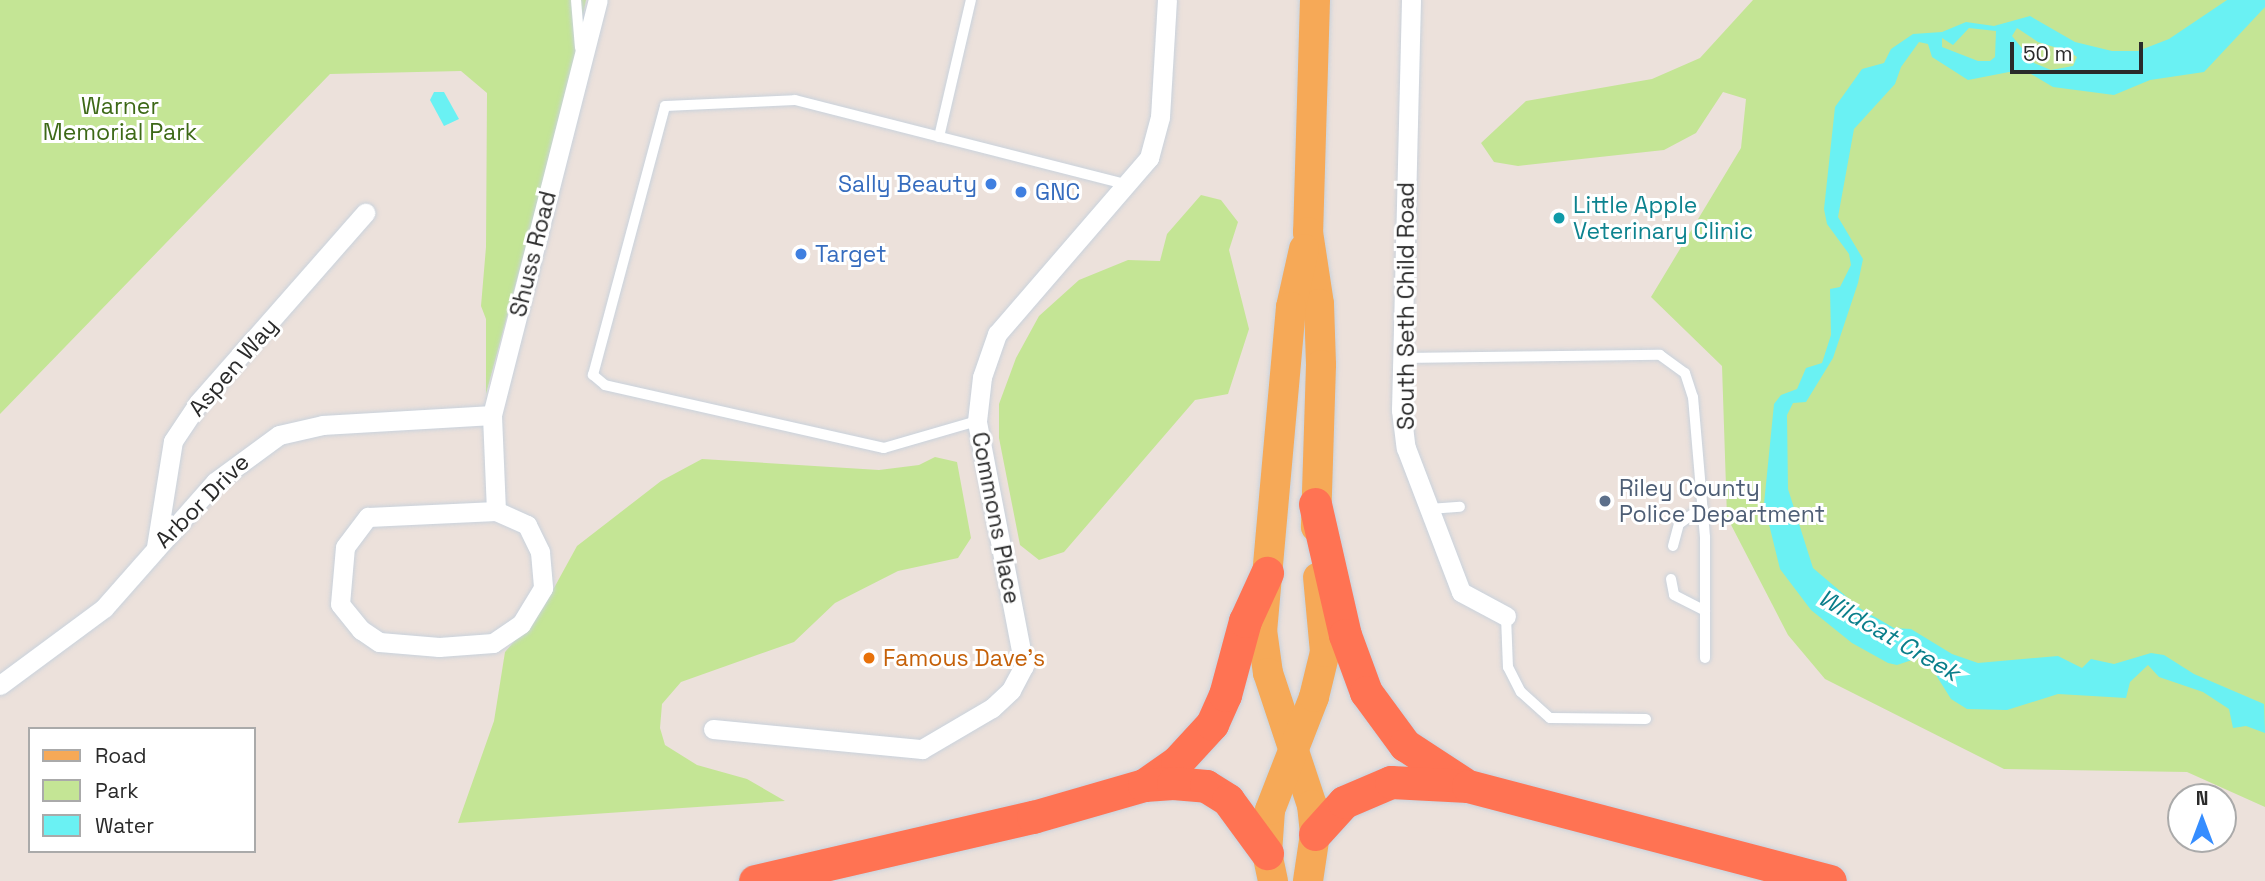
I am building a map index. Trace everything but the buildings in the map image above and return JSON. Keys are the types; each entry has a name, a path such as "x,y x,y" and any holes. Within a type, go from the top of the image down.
{"highway":[{"path":"1315,504 1345,635 1366,692 1405,745 1468,786"},
{"path":"1144,785 1184,755 1212,724 1225,695 1245,621 1267,573"},
{"path":"1315,834 1344,802 1377,786 1414,782 1468,786 1830,881"},
{"path":"755,881 1032,817 1144,785 1206,786 1243,816 1270,867"}],"main road":[{"path":"1270,867 1270,810 1314,698 1325,652 1315,504 1321,365 1319,304 1308,232 1315,0"},
{"path":"1308,232 1291,307 1267,573 1264,653 1312,805 1315,834 1308,881"}],"street":[{"name":"Shuss Road","path":"496,511 492,415 598,0"},
{"name":"Commons Place","path":"713,729 922,749 992,708 1011,690 1024,666 977,421 982,377 997,334 1149,158 1160,117 1167,0"},
{"name":"South Seth Child Road","path":"1411,0 1401,410 1406,449 1461,592 1506,617"},
{"name":"Aspen Way","path":"156,547 173,441 199,402 365,213"},
{"name":"Arbor Drive","path":"0,685 104,608 215,482 279,435 323,425 492,415"},
{"path":"496,511 527,525 540,552 543,588 521,624 494,643 439,647 379,642 361,630 340,604 345,547 369,517 496,511"}],"lane":[{"path":"576,0 581,68"},
{"path":"939,137 971,0"},
{"path":"977,421 884,449 605,385 593,375 665,106 795,100 1128,185"},
{"path":"1402,358 1660,355 1685,373 1693,397 1702,507 1705,658"},
{"path":"1429,509 1460,507"},
{"path":"1673,546 1679,524 1702,507"},
{"path":"1671,579 1674,595 1705,611"},
{"path":"1506,617 1508,667 1521,692 1550,718 1646,719"}],"green space":[{"name":"Warner Memorial Park","path":"0,0 586,0 571,79 486,394 486,319 481,306 486,247 487,93 461,71 330,74 0,414"},
{"path":"1753,0 2265,0 2265,807 2237,794 2237,783 2212,783 2187,772 2004,769 1825,679 1788,635 1727,517 1722,366 1651,297 1741,148 1746,99 1723,92 1696,133 1664,150 1518,166 1494,162 1481,143 1526,101 1652,79 1700,58"},
{"path":"1201,195 1221,200 1238,222 1229,250 1249,329 1228,394 1195,400 1064,552 1039,560 1020,545 999,438 999,404 1016,358 1039,316 1079,280 1128,260 1160,261 1167,234"},
{"path":"935,457 957,462 971,538 958,558 898,571 835,603 794,642 681,682 662,704 660,728 665,745 697,765 747,779 785,801 458,823 494,721 505,652 543,608 577,546 661,481 702,459 879,470 919,465"}],"water":[{"name":"Wildcat Creek","path":"2227,0 2265,0 2265,7 2204,72 2150,80 2114,95 2053,87 2031,74 2009,72 1968,80 1932,57 1928,44 1919,42 1901,67 1895,84 1854,129 1838,217 1863,259 1858,283 1833,358 1806,402 1793,403 1787,415 1788,489 1813,568 1861,609 1894,628 1911,629 1952,654 1978,663 2058,656 2082,668 2091,659 2114,664 2151,653 2164,655 2194,674 2264,704 2265,733 2246,726 2233,728 2229,709 2203,692 2159,677 2148,665 2130,682 2126,698 2058,694 2007,710 1967,709 1951,699 1924,656 1897,665 1888,663 1852,643 1811,610 1780,569 1764,504 1774,404 1781,395 1797,389 1806,368 1822,363 1831,335 1830,289 1840,287 1851,265 1849,254 1827,224 1824,209 1835,107 1862,69 1884,63 1891,49 1913,34 1942,32 1966,22 1994,26 2030,16 2075,42 2112,51 2138,51 2169,39","holes":["1969,28 1996,31 1995,57 1990,61 1978,61 1942,47 1942,38 1953,45","2017,28 2038,42 2070,52 2077,57 2073,66 2051,70 2034,63 2012,36"]},
{"path":"434,92 444,92 459,119 444,126 430,100"}],"place":[{"name":"Sally Beauty","path":"991,184"},
{"name":"GNC","path":"1021,192"},
{"name":"Little Apple Veterinary Clinic","path":"1559,218"},
{"name":"Target","path":"801,254"},
{"name":"Riley County Police Department","path":"1605,501"},
{"name":"Famous Dave's","path":"869,658"}]}
